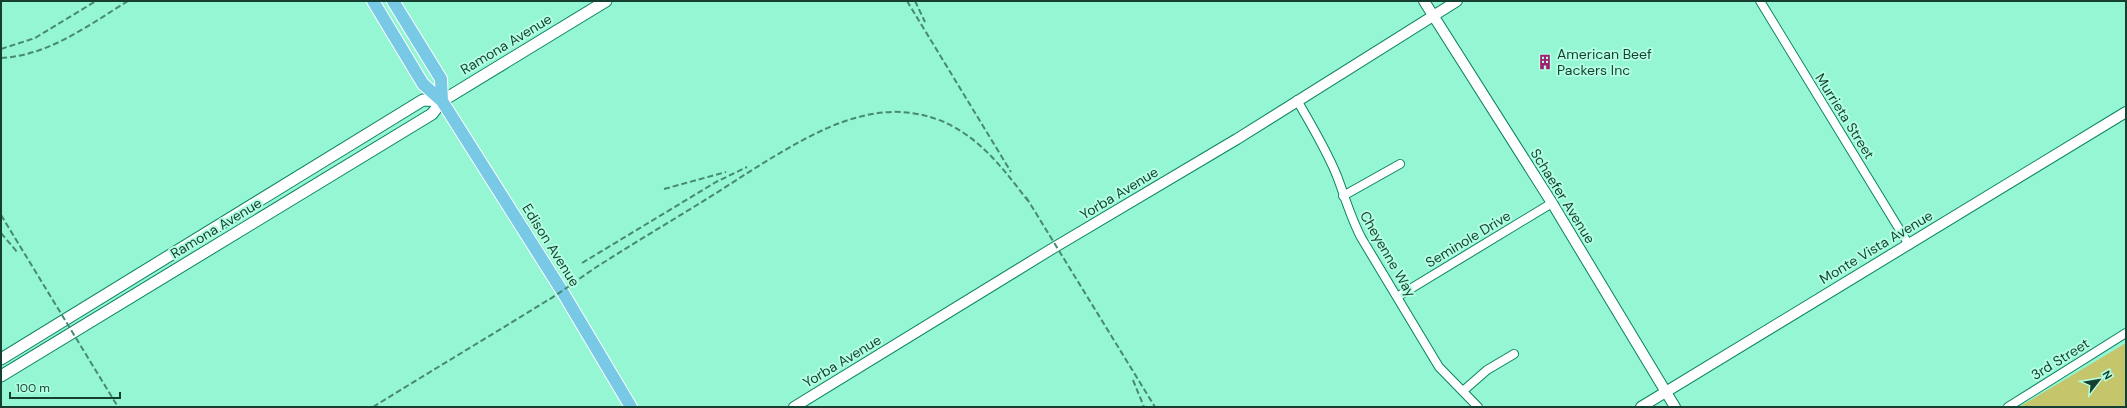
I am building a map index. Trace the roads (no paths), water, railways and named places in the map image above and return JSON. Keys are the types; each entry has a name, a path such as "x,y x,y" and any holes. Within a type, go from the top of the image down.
{"main road":[{"name":"Edison Avenue","path":"372,1 423,84 442,101 565,295 632,407"},
{"name":"Edison Avenue","path":"393,1 441,79 442,101"},
{"name":"Ramona Avenue","path":"1,376 432,114 442,101 606,1"},
{"name":"Ramona Avenue","path":"1,359 423,100 442,101"}],"street":[{"name":"Schaefer Avenue","path":"1424,1 1552,203 1675,407"},
{"name":"Yorba Avenue","path":"794,407 1050,250 1237,139 1457,1"},
{"name":"Murrieta Street","path":"1760,1 1909,245"},
{"name":"Cheyenne Way","path":"1297,100 1321,142 1362,239 1439,367 1478,407"},
{"name":"Monte Vista Avenue","path":"1641,407 1866,268 1909,245 2126,112"},
{"path":"1343,196 1400,164"},
{"name":"Seminole Drive","path":"1397,298 1552,203"},
{"name":"3rd Street","path":"2008,407 2126,333"},
{"path":"1463,391 1487,370 1514,354"}],"railway":[{"path":"1,49 35,38 96,1"},
{"path":"1,58 19,56 36,51 68,38 128,1"},
{"path":"907,1 1011,172"},
{"path":"915,1 925,22"},
{"path":"373,407 555,295 778,154 814,134 851,119 871,114 901,112 931,117 948,124 964,133 992,157 1028,201"},
{"path":"582,263 716,182 747,167"},
{"path":"664,189 726,172"},
{"path":"1026,197 1155,407"},
{"path":"1,215 118,407"},
{"path":"1,233 18,253"},
{"path":"1133,380 1144,407"}],"place":[{"name":"American Beef Packers Inc","path":"1545,62"}]}
